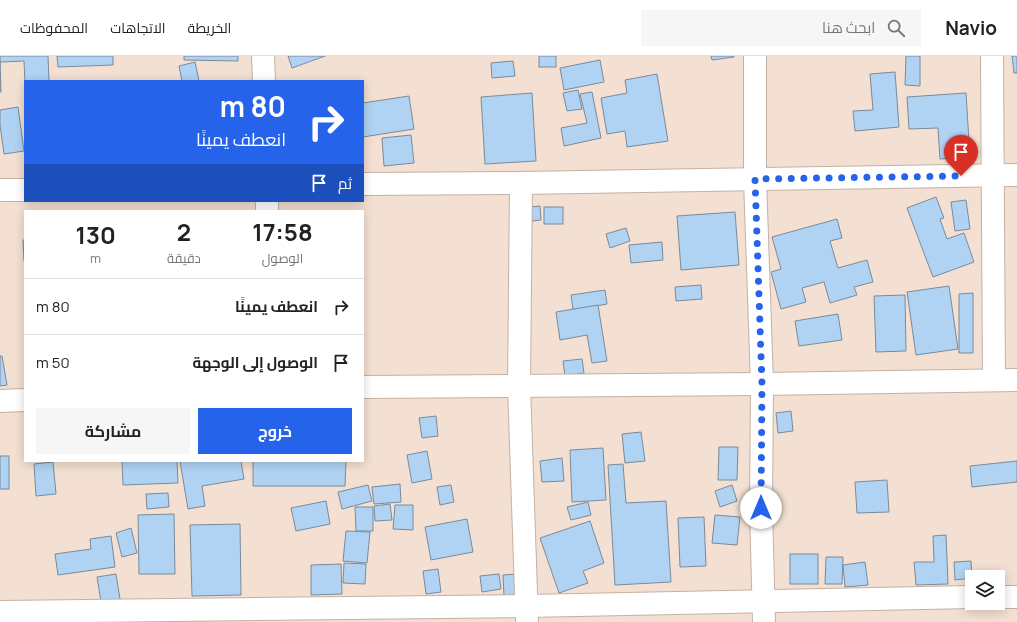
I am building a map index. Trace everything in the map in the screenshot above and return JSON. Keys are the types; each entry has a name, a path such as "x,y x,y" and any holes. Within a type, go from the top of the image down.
{"street":[{"path":"263,56 264,80"},
{"path":"755,56 755,179 762,384 761,508 764,612"},
{"path":"992,56 994,380"},
{"path":"364,184 1017,175"},
{"path":"521,183 519,386 527,614"},
{"path":"0,190 24,190"},
{"path":"364,387 762,384 1017,380"},
{"path":"0,401 24,400"},
{"path":"1005,597 1017,597"},
{"path":"0,612 527,614 764,612 965,598"}],"building":[{"path":"0,56 48,56 49,80 25,80 24,61 0,62"},
{"path":"57,56 113,56 113,65 58,67"},
{"path":"184,56 238,56 238,61 184,60"},
{"path":"288,56 325,56 292,68"},
{"path":"539,56 556,56 556,67 539,67"},
{"path":"711,56 734,56 734,57 712,60"},
{"path":"906,56 920,56 920,86 905,85"},
{"path":"1012,56 1017,56 1017,73 1014,73"},
{"path":"600,60 604,82 564,90 560,68"},
{"path":"513,61 515,76 492,78 491,63"},
{"path":"0,62 1,92 0,92"},
{"path":"195,62 199,80 182,80 179,66"},
{"path":"895,72 899,127 855,131 853,111 873,110 870,74"},
{"path":"657,74 668,141 627,147 625,131 607,134 601,98 627,93 625,80"},
{"path":"578,90 582,109 567,111 563,93"},
{"path":"592,92 601,138 564,146 561,128 587,123 580,94"},
{"path":"532,93 536,161 485,164 481,97"},
{"path":"966,93 970,157 940,159 938,128 909,129 907,97"},
{"path":"409,96 414,129 364,137 364,103"},
{"path":"18,107 24,151 4,154 0,125 0,110"},
{"path":"411,135 414,163 384,166 382,138"},
{"path":"936,197 944,218 940,219 947,239 964,233 974,262 933,277 907,208"},
{"path":"966,200 970,229 955,231 951,202"},
{"path":"540,206 541,220 523,222 522,208"},
{"path":"544,207 563,207 563,224 544,224"},
{"path":"735,212 739,265 681,270 677,216"},
{"path":"837,219 842,238 830,241 838,268 867,260 873,282 854,287 857,295 830,303 824,282 802,288 806,302 781,309 771,272 781,269 772,237"},
{"path":"626,228 630,241 610,248 606,234"},
{"path":"23,240 24,240 24,261"},
{"path":"662,242 663,260 631,263 629,245"},
{"path":"701,285 702,299 676,301 675,287"},
{"path":"949,286 958,349 916,355 907,292"},
{"path":"605,290 607,304 573,310 571,295"},
{"path":"973,293 973,353 959,353 959,294"},
{"path":"905,295 906,351 876,352 874,296"},
{"path":"598,305 607,361 592,363 587,335 560,340 556,312"},
{"path":"838,314 842,340 799,346 795,321"},
{"path":"0,356 2,356 7,385 0,386"},
{"path":"582,359 584,373 565,376 563,361"},
{"path":"791,411 793,431 778,433 776,413"},
{"path":"436,416 438,436 422,438 419,418"},
{"path":"641,432 645,461 625,463 622,434"},
{"path":"719,447 738,447 737,480 718,480"},
{"path":"603,448 606,500 572,502 570,450"},
{"path":"427,451 432,479 412,483 407,455"},
{"path":"0,456 9,456 9,489 0,489"},
{"path":"562,458 564,481 542,482 540,461"},
{"path":"1017,461 1017,482 972,487 970,466"},
{"path":"53,462 56,494 36,496 34,464"},
{"path":"122,462 177,462 178,483 123,485"},
{"path":"180,462 241,462 244,479 202,486 205,506 188,509"},
{"path":"253,462 346,462 345,486 253,486"},
{"path":"623,464 626,503 666,501 671,582 615,585 608,465"},
{"path":"887,480 889,512 857,513 855,482"},
{"path":"400,484 401,502 374,504 372,487"},
{"path":"368,485 372,501 342,509 338,492"},
{"path":"451,485 454,502 440,505 437,487"},
{"path":"732,485 737,501 720,507 715,491"},
{"path":"168,493 169,507 147,509 146,494"},
{"path":"326,501 330,524 296,531 291,508"},
{"path":"588,502 591,515 571,520 567,507"},
{"path":"390,504 392,520 375,521 374,506"},
{"path":"395,505 413,505 413,530 393,529"},
{"path":"355,507 373,507 373,531 356,531"},
{"path":"174,514 175,574 139,574 138,515"},
{"path":"715,515 740,517 737,545 712,543"},
{"path":"704,517 706,566 680,567 678,518"},
{"path":"467,519 473,552 431,560 425,527"},
{"path":"590,521 604,563 583,571 588,583 559,593 540,538"},
{"path":"240,524 241,595 192,596 190,525"},
{"path":"131,528 137,553 122,557 116,533"},
{"path":"346,531 370,532 367,563 343,561"},
{"path":"946,535 948,584 916,585 914,562 934,562 933,536"},
{"path":"111,536 115,567 58,575 55,554 91,549 90,539"},
{"path":"790,554 818,554 818,584 790,584"},
{"path":"826,557 843,557 842,584 825,584"},
{"path":"971,561 972,570 965,570 965,579 955,580 954,562"},
{"path":"865,562 868,585 845,587 843,565"},
{"path":"344,563 366,564 365,584 343,583"},
{"path":"341,564 342,594 311,595 311,565"},
{"path":"438,569 441,592 426,594 423,571"},
{"path":"116,574 121,605 102,608 97,577"},
{"path":"499,574 501,589 482,592 480,576"},
{"path":"517,574 518,595 504,596 503,575"}],"route":[{"path":"761,508 762,384 755,179 961,176"}]}
